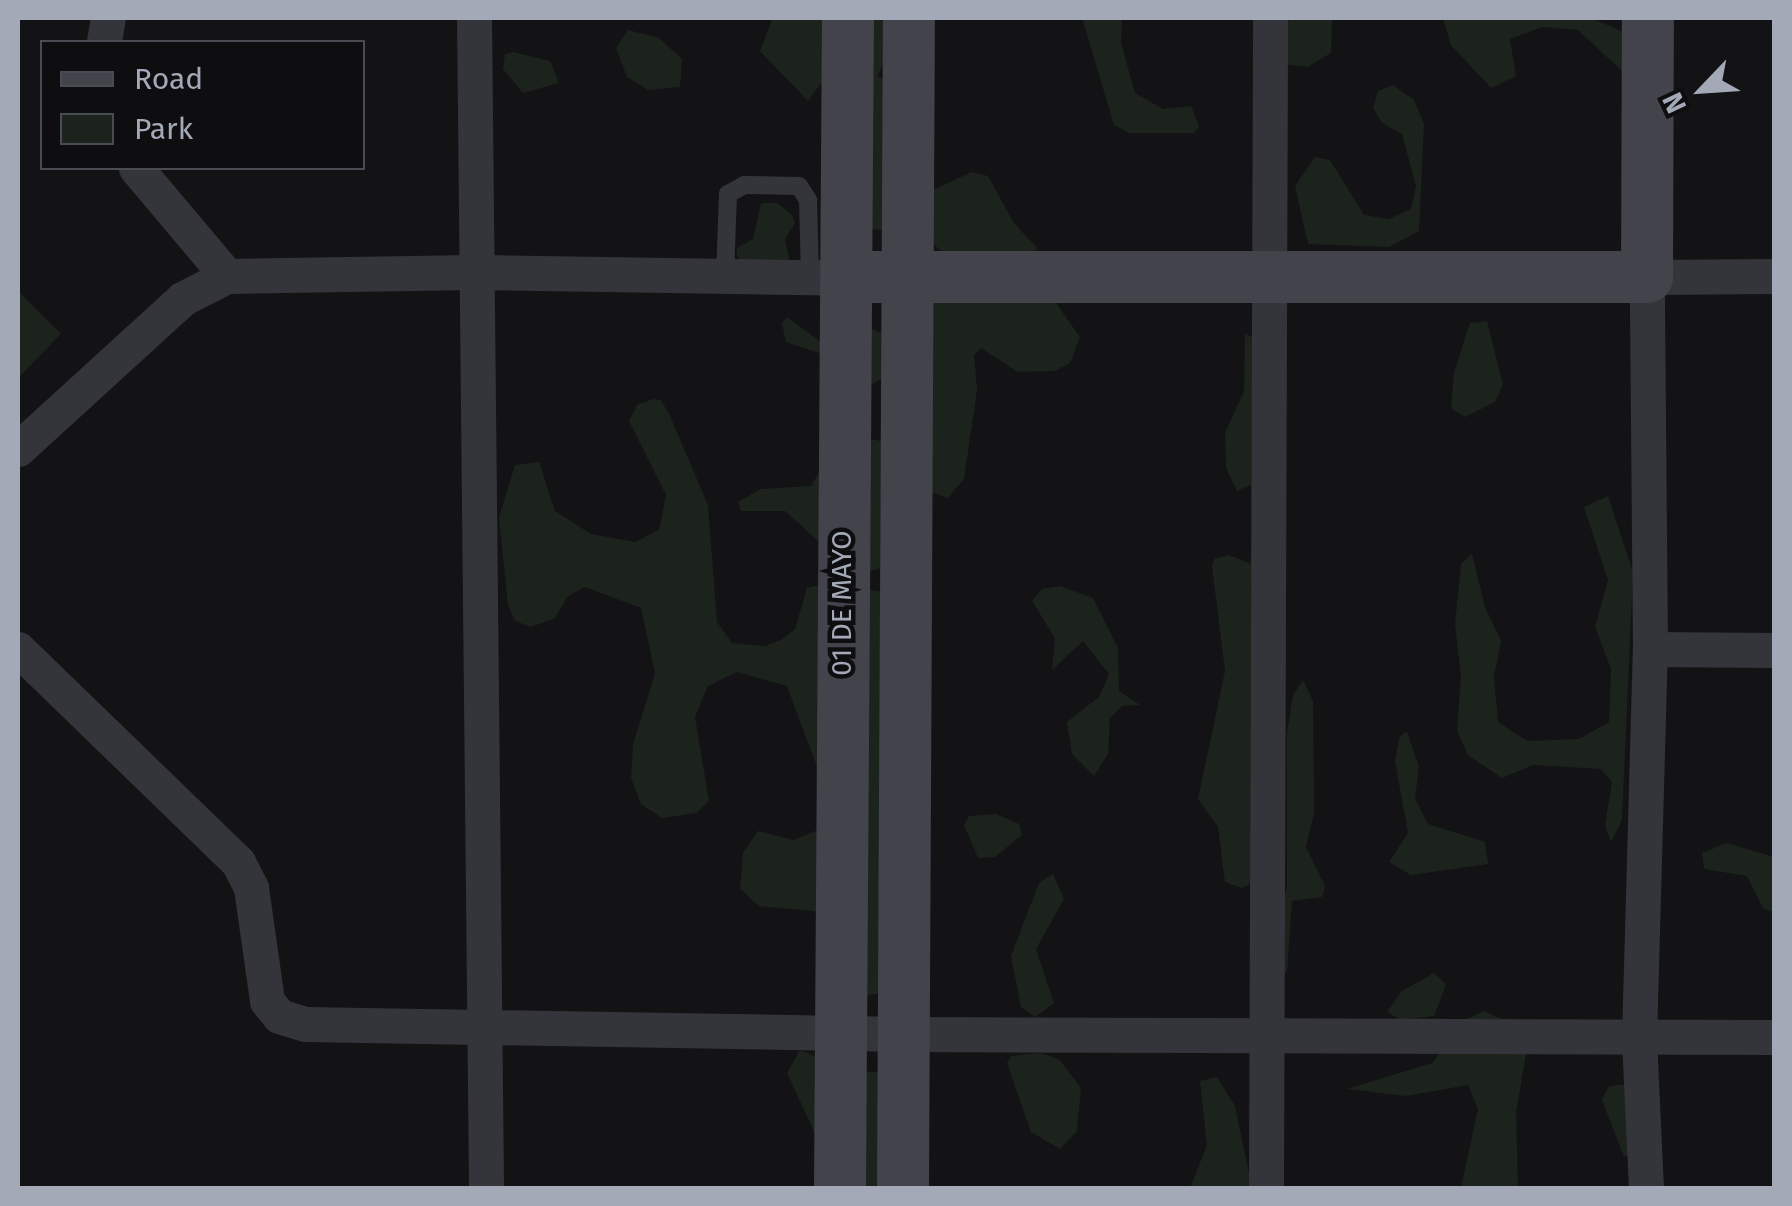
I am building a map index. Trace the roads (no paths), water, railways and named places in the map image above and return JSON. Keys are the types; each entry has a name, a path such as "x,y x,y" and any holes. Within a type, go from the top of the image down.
{"street":[{"path":"474,18 486,1188"},
{"name":"01 DE MAYO","path":"840,1188 827,278 848,18"},
{"path":"903,1188 909,18"},
{"path":"1266,1188 1270,18"},
{"path":"1646,1188 1639,1038 1650,649 1648,18"},
{"path":"138,170 228,276"},
{"path":"18,450 182,299 228,276 474,272 1268,281 1774,276"},
{"path":"18,649 238,862 251,888 267,1000 280,1016 305,1024 486,1024 905,1034 1774,1037"},
{"path":"1650,649 1774,650"}],"lane":[{"path":"725,276 728,194 744,185 798,186 808,200 827,278"}]}
